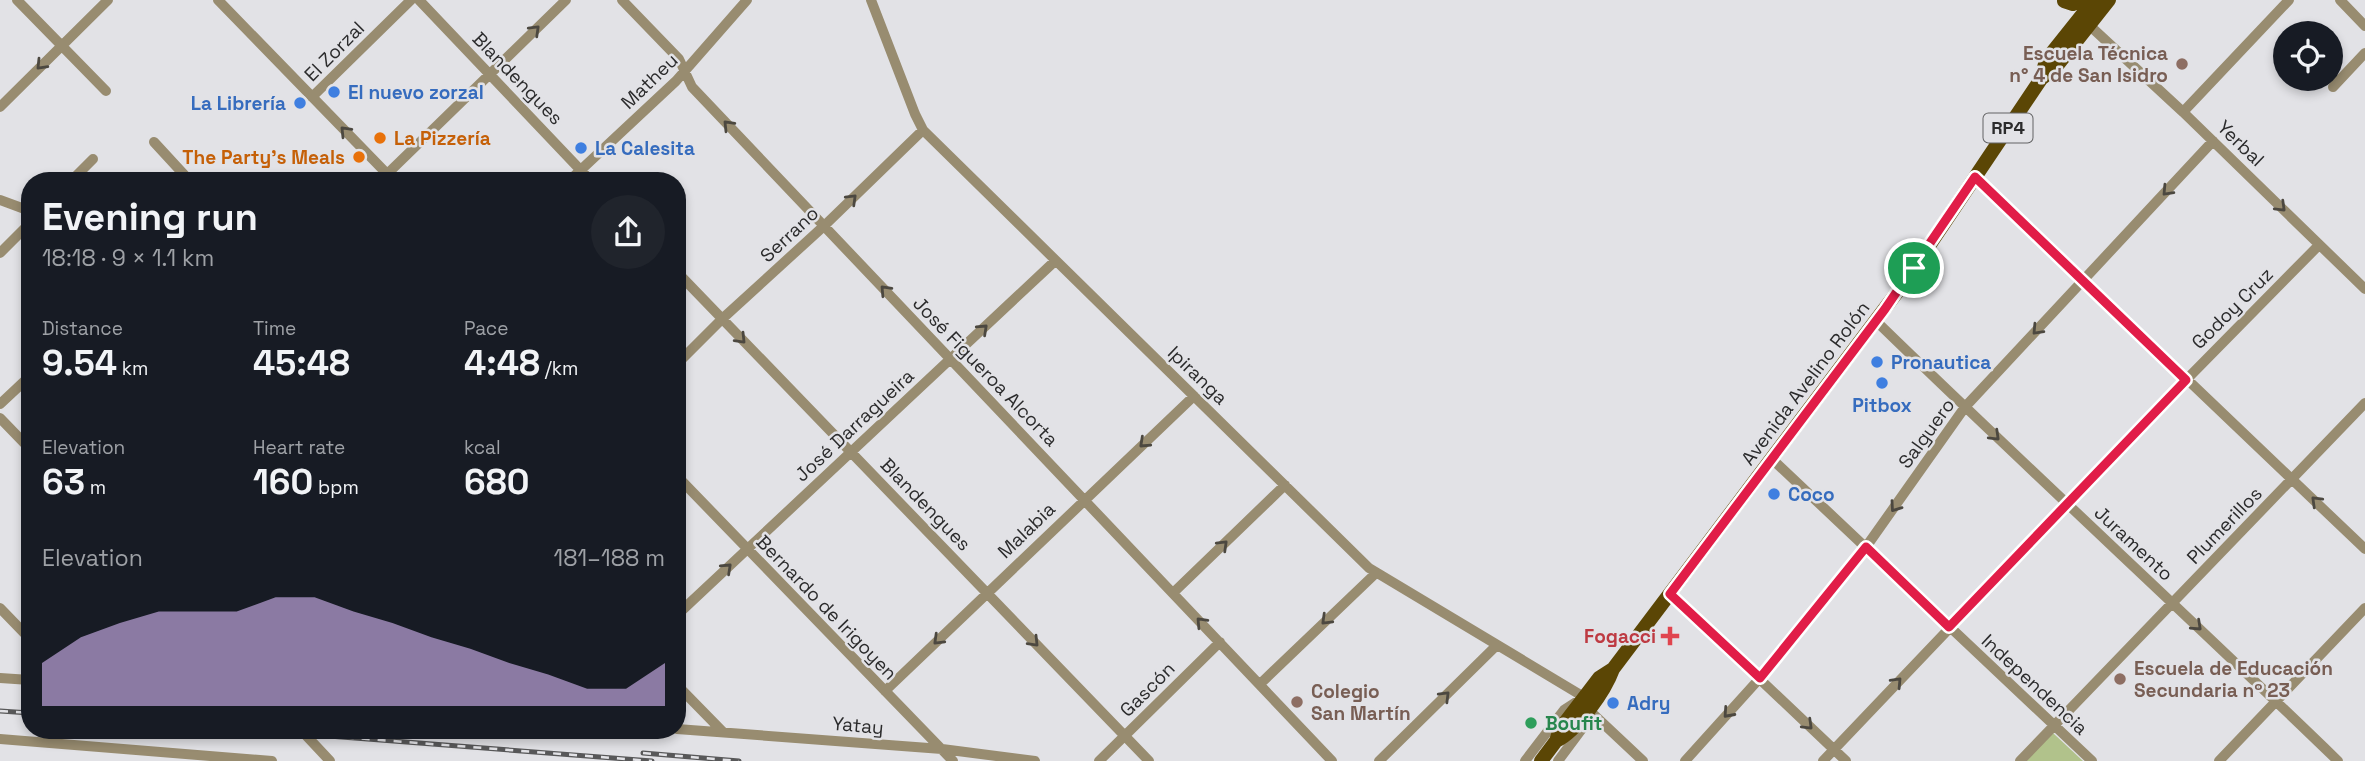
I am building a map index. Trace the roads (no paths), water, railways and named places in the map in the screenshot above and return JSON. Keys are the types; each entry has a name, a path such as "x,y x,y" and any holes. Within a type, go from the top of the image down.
{"main road":[{"path":"2064,0 2073,4 2085,0"},
{"name":"Avenida Avelino Rolón","path":"2041,79 2046,61 2066,35 2085,0"},
{"path":"2066,35 2085,0"},
{"name":"Avenida Avelino Rolón","path":"1541,761 1556,741 1568,735 1608,683 1613,669 1876,321 2041,79 2056,67 2109,0"}],"street":[{"path":"17,0 106,91"},
{"path":"0,107 108,0"},
{"name":"El Zorzal","path":"312,97 411,0"},
{"name":"Blandengues","path":"419,0 581,170"},
{"path":"393,172 566,0"},
{"name":"José Figueroa Alcorta","path":"622,0 679,59 692,87 1332,761"},
{"name":"Matheu","path":"581,170 685,72 747,0"},
{"name":"Ipiranga","path":"871,0 923,130 1055,261 1376,573 1497,645 1590,705 1643,761"},
{"path":"2064,0 2073,19"},
{"path":"2183,112 2289,0"},
{"path":"2340,0 2365,26"},
{"path":"220,1 381,172"},
{"name":"Yerbal","path":"2089,25 2214,141 2319,245 2362,282"},
{"path":"2343,76 2365,53"},
{"name":"Serrano","path":"686,355 923,130"},
{"name":"Salguero","path":"1685,761 1760,678 1866,547 1965,407 2214,141"},
{"path":"154,142 167,150 183,172"},
{"path":"80,172 93,159"},
{"path":"1975,177 2365,549"},
{"path":"0,200 21,208"},
{"path":"0,253 21,232"},
{"name":"Godoy Cruz","path":"1823,761 2186,380 2319,245"},
{"name":"José Darragueira","path":"686,607 1055,261"},
{"name":"Blandengues","path":"686,281 1149,761"},
{"name":"Juramento","path":"1876,321 2338,761"},
{"path":"0,404 21,384"},
{"name":"Malabia","path":"884,691 1194,396"},
{"name":"Plumerillos","path":"2020,761 2365,403"},
{"path":"0,418 21,440"},
{"name":"Independencia","path":"1772,459 2092,761"},
{"name":"Bernardo de Irigoyen","path":"686,485 953,761"},
{"path":"1174,592 1285,485"},
{"path":"1260,684 1376,573"},
{"path":"1670,594 1846,761"},
{"path":"0,608 21,630"},
{"path":"2219,761 2365,608"},
{"name":"Gascón","path":"1099,761 1220,642"},
{"path":"1379,761 1497,645"},
{"path":"0,678 21,679"},
{"path":"686,694 723,732"},
{"name":"Avenida Avelino Rolón","path":"1525,761 1564,710 1590,705"},
{"name":"Avenida Avelino Rolón","path":"1558,761 1590,705"},
{"name":"Yatay","path":"686,730 942,749 1035,761"},
{"path":"309,739 330,761"},
{"path":"0,740 151,756 272,761"}],"railway":[{"path":"0,711 21,712"},
{"path":"367,739 652,761"},
{"path":"643,753 739,761"}],"place":[{"name":"Escuela Técnica n° 4 de San Isidro","path":"2182,64"},
{"name":"El nuevo zorzal","path":"334,92"},
{"name":"La Librería","path":"300,103"},
{"name":"La Pizzería","path":"380,138"},
{"name":"La Calesita","path":"581,148"},
{"name":"The Party's Meals","path":"359,157"},
{"name":"Pronautica","path":"1877,362"},
{"name":"Pitbox","path":"1882,383"},
{"name":"Coco","path":"1774,494"},
{"name":"Fogacci","path":"1670,636"},
{"name":"Escuela de Educación Secundaria nº 23","path":"2120,679"},
{"name":"Colegio San Martín","path":"1297,702"},
{"name":"Adry","path":"1613,703"},
{"name":"Boufit","path":"1531,723"}]}
